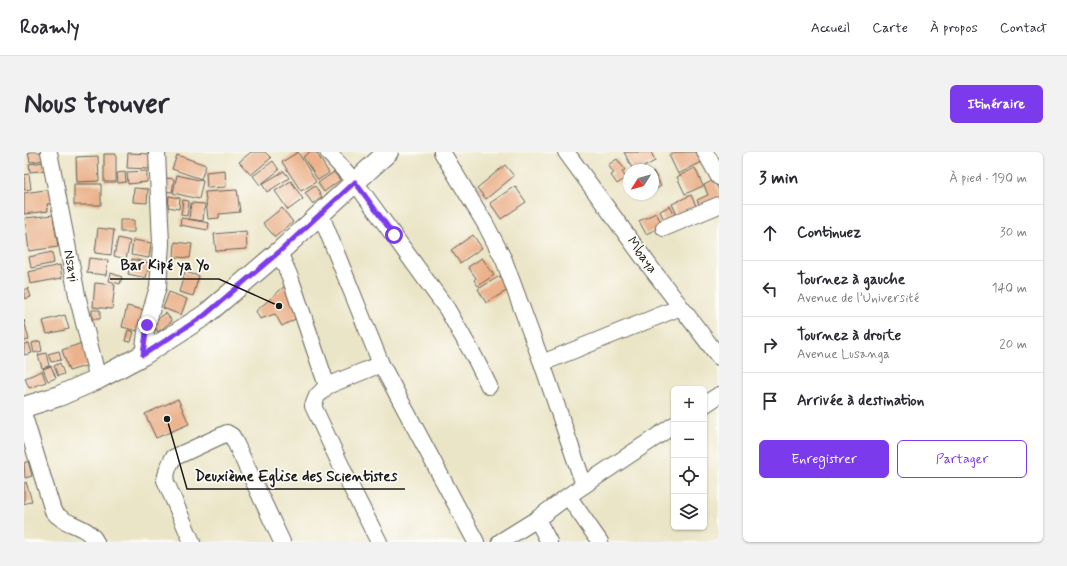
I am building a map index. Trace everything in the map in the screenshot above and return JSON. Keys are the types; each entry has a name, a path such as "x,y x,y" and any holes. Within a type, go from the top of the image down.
{"main road":[{"path":"24,407 59,396 98,379 143,355 205,315 279,252 388,152"}],"street":[{"name":"Nsayi","path":"49,152 77,295 98,379"},
{"path":"143,355 147,325 158,288 161,244 157,152"},
{"path":"328,152 355,182 447,309 489,386"},
{"path":"442,152 486,224 504,260 542,363 584,485"},
{"name":"Mbaya","path":"566,152 719,357"},
{"path":"705,152 719,176"},
{"path":"664,228 719,205"},
{"path":"320,213 381,364 476,542"},
{"path":"279,252 290,276 327,386"},
{"path":"542,363 681,307"},
{"path":"379,542 348,482 313,406 317,396 327,386 381,364"},
{"path":"707,403 719,395"},
{"path":"24,416 53,511 57,517 90,533 96,542"},
{"path":"500,542 537,519 584,485 671,427"},
{"path":"192,542 165,480 168,468 173,458 226,433 232,436 282,542"},
{"path":"568,496 600,542"},
{"path":"537,519 549,542"}],"building":[{"path":"28,152 44,152 45,160 30,162"},
{"path":"251,152 265,152 271,158 251,175 239,162"},
{"path":"298,152 316,182 301,191 282,162"},
{"path":"310,152 316,152 329,173 318,180 303,157"},
{"path":"624,152 651,152 655,161 649,164 630,164"},
{"path":"675,152 697,152 702,162 678,174 669,155"},
{"path":"128,153 150,154 149,169 127,168"},
{"path":"104,154 116,154 116,182 104,182"},
{"path":"177,155 206,165 201,179 172,169"},
{"path":"98,156 99,181 77,182 76,157"},
{"path":"617,159 623,167 623,180 617,184 611,175 614,173 608,165"},
{"path":"273,161 279,170 260,185 253,176"},
{"path":"45,162 47,170 30,172 29,164"},
{"path":"505,165 514,176 486,199 477,188"},
{"path":"695,168 703,186 685,194 677,177"},
{"path":"225,170 226,187 207,188 206,172"},
{"path":"147,171 147,182 128,184 127,172"},
{"path":"284,171 289,178 267,192 262,184"},
{"path":"125,172 126,182 118,183 117,173"},
{"path":"334,172 340,180 324,192 318,183"},
{"path":"29,174 31,189 24,190 24,175"},
{"path":"177,175 203,181 199,199 173,193"},
{"path":"166,178 174,179 172,192 163,191"},
{"path":"714,180 719,191 719,203 702,210 697,200 708,195 704,185"},
{"path":"291,181 303,199 288,210 275,191"},
{"path":"74,184 101,184 101,205 74,205"},
{"path":"315,186 322,197 313,204 305,193"},
{"path":"515,186 526,202 501,219 490,203"},
{"path":"134,188 148,189 147,203 133,202"},
{"path":"52,189 54,203 47,204 48,211 24,214 24,193"},
{"path":"237,190 240,212 219,214 219,218 208,219 205,192"},
{"path":"691,195 698,210 679,219 672,204"},
{"path":"169,196 180,198 179,209 168,207"},
{"path":"183,200 189,201 187,216 181,215"},
{"path":"191,203 205,204 203,221 189,219"},
{"path":"670,206 676,219 666,224 660,211"},
{"path":"282,208 293,222 275,237 263,223"},
{"path":"656,213 663,226 646,234 639,221"},
{"path":"53,215 58,247 29,251 25,218"},
{"path":"181,218 209,223 208,230 180,225"},
{"path":"120,220 134,220 134,232 120,232"},
{"path":"98,228 114,230 111,255 95,253"},
{"path":"246,231 247,249 216,251 214,234"},
{"path":"473,235 482,248 460,263 451,250"},
{"path":"118,238 130,241 126,259 114,256"},
{"path":"133,240 151,243 149,258 131,255"},
{"path":"175,242 192,244 190,258 174,257"},
{"path":"52,252 54,263 31,268 29,257"},
{"path":"89,258 108,260 106,275 87,273"},
{"path":"482,258 494,275 478,286 474,280 476,278 468,267"},
{"path":"132,259 149,263 146,278 128,274"},
{"path":"60,265 62,278 30,284 28,272"},
{"path":"185,272 199,276 193,296 179,292"},
{"path":"111,273 122,277 120,284 109,281"},
{"path":"500,276 508,290 486,303 478,289"},
{"path":"95,283 115,285 112,309 93,307"},
{"path":"286,285 301,316 282,326 275,314 260,319 256,311"},
{"path":"28,288 31,297 24,299 24,290"},
{"path":"169,292 187,299 181,315 163,308"},
{"path":"127,306 144,310 138,331 122,327"},
{"path":"92,310 100,310 100,319 92,319"},
{"path":"166,313 172,321 158,332 152,323"},
{"path":"65,315 69,329 47,334 43,321"},
{"path":"24,320 29,340 24,341"},
{"path":"128,330 134,332 131,342 125,341"},
{"path":"40,341 42,351 34,353 32,343"},
{"path":"29,343 32,353 24,355 24,344"},
{"path":"82,343 89,365 69,371 62,350"},
{"path":"59,351 61,360 51,362 48,354"},
{"path":"46,353 49,366 42,368 38,355"},
{"path":"60,363 64,374 58,376 54,366"},
{"path":"51,366 56,378 48,381 43,369"},
{"path":"42,371 46,382 29,388 25,378"},
{"path":"178,399 189,424 156,438 145,414"},
{"path":"28,461 32,476 25,478 24,463"},
{"path":"26,482 32,501 24,504 24,483"}],"place":[{"name":"Bar Kipé ya Yo","path":"279,306"},
{"name":"Deuxième Eglise des Scientistes","path":"167,419"}],"route":[{"path":"147,325 143,355 205,315 279,252 355,182 394,235"}]}
